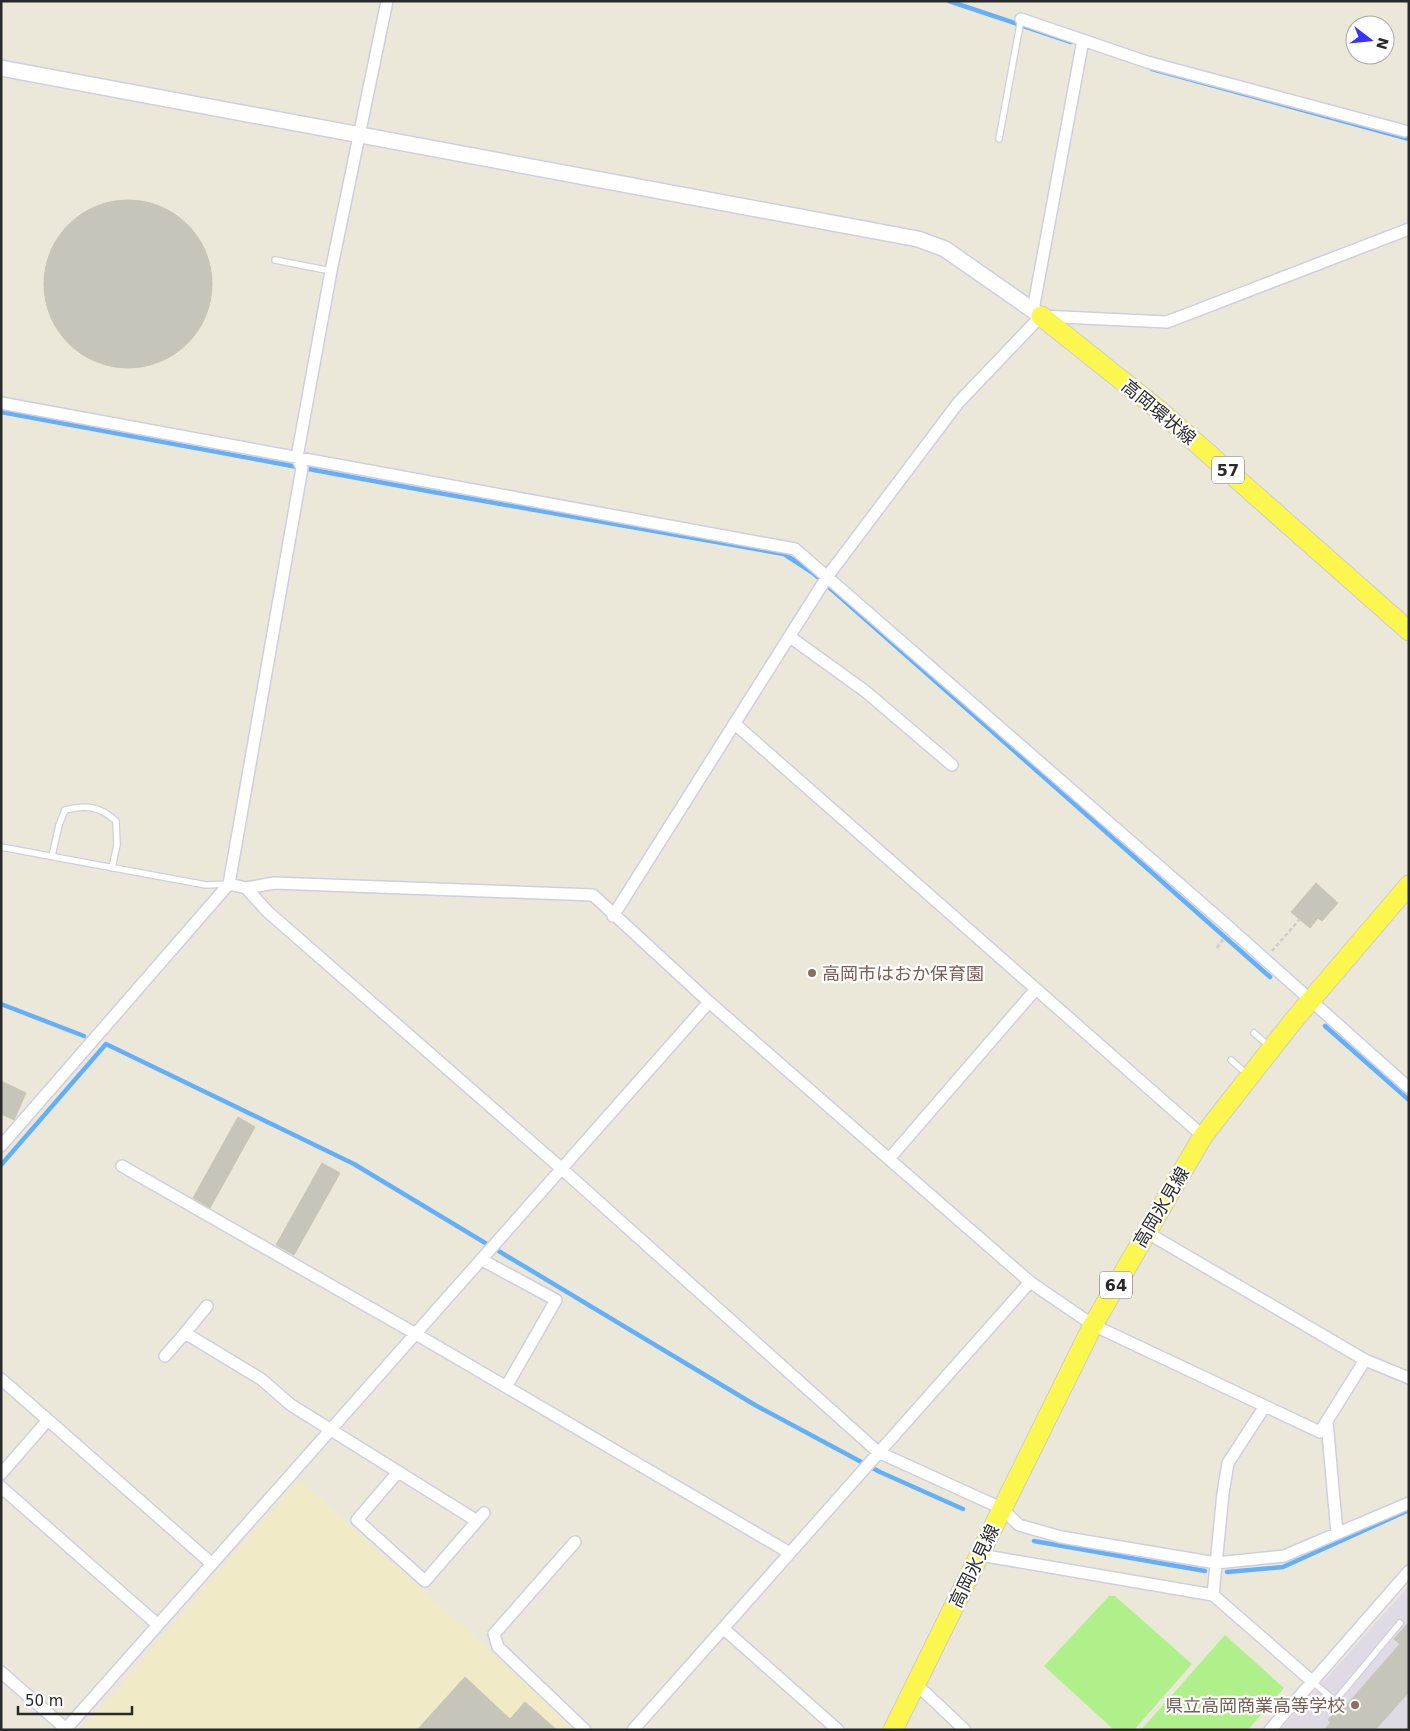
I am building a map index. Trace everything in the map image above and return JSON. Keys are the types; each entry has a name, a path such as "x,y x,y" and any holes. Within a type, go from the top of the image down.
{"main road":[{"name":"高岡環状線","path":"1037,313 1166,416 1409,631"},
{"name":"高岡氷見線","path":"894,1730 980,1555 1000,1508 1092,1325 1203,1136 1310,1000 1409,885"}],"street":[{"path":"1,1146 229,884 298,488 300,463 331,271 387,1"},
{"path":"1020,24 1082,44 1405,131"},
{"path":"613,916 827,578 958,403 1037,313 1082,44"},
{"path":"1,68 918,240 945,249 1037,313 1167,322 1409,229"},
{"path":"1,403 300,463 795,549 1225,920 1265,959 1290,979 1310,1000 1409,1088"},
{"path":"790,638 865,691 952,765"},
{"path":"735,724 1203,1136"},
{"path":"229,884 246,888 274,883 594,895 613,916 709,1002 1030,1282 1092,1325 1320,1432 1365,1360"},
{"path":"246,888 268,912 562,1169 875,1456 1000,1508 1019,1525 1033,1530 1061,1537 1216,1563 1284,1556 1409,1503"},
{"path":"889,1159 1036,989"},
{"path":"1,1672 66,1730 157,1624 332,1430 709,1002"},
{"path":"122,1166 416,1334 790,1553"},
{"path":"1146,1232 1365,1360 1409,1378"},
{"path":"484,1258 556,1300 506,1387"},
{"path":"633,1730 1030,1282"},
{"path":"165,1356 207,1306"},
{"path":"185,1333 261,1379 291,1405 398,1472 480,1517 425,1581 357,1520 398,1472"},
{"path":"1,1379 212,1563"},
{"path":"1213,1595 1228,1463 1265,1406"},
{"path":"1,1474 48,1420"},
{"path":"1327,1422 1337,1533"},
{"path":"1,1487 157,1624"},
{"path":"575,1542 494,1634 498,1647 585,1730"},
{"path":"980,1555 1213,1595 1313,1682"},
{"path":"1270,1730 1409,1571"},
{"path":"724,1629 838,1730"},
{"path":"916,1684 965,1730"}],"lane":[{"path":"999,139 1020,24"},
{"path":"275,260 331,271"},
{"path":"52,856 59,826 66,810 80,807 99,808 116,821 117,845 112,868"},
{"path":"1,847 206,885 229,884"},
{"path":"1254,1033 1272,1048"},
{"path":"1231,1060 1250,1076"},
{"path":"1313,1682 1335,1702 1400,1623"}],"path":[{"path":"1265,959 1300,919"}],"shaded area":[{"path":"299,1480 579,1730 83,1730"},
{"path":"1409,1586 1409,1730 1280,1730"}],"green space":[{"path":"1109,1596 1115,1596 1192,1664 1134,1730 1114,1730 1044,1666"},
{"path":"1225,1635 1284,1688 1248,1730 1141,1730"}],"building":[{"path":"120,200 136,200 168,210 193,231 206,252 212,284 206,316 198,331 181,349 160,362 136,368 120,368 96,362 81,354 58,331 50,316 44,292 44,276 50,252 58,237 81,214 96,206"},
{"path":"1316,883 1338,903 1322,921 1318,918 1310,928 1291,912"},
{"path":"1,1081 26,1093 14,1120 1,1114"},
{"path":"238,1117 255,1127 210,1208 193,1198"},
{"path":"322,1163 340,1173 294,1255 276,1245"},
{"path":"1409,1622 1409,1692 1375,1730 1324,1730 1331,1722 1328,1720 1340,1706 1343,1709 1400,1644 1394,1639"},
{"path":"465,1677 510,1719 525,1702 557,1730 417,1730"}],"waterway":[{"path":"949,1 1071,42"},
{"path":"1152,69 1409,139"},
{"path":"1,412 433,492 784,554 813,573 1270,977"},
{"path":"1,1004 84,1036"},
{"path":"1325,1026 1409,1100"},
{"path":"1,1165 106,1044 354,1164 755,1405 880,1472 963,1509"},
{"path":"1227,1572 1283,1567 1409,1510"},
{"path":"1034,1541 1205,1571"}],"place":[{"name":"高岡市はおか保育園","path":"812,973"},
{"name":"県立高岡商業高等学校","path":"1355,1705"}]}
